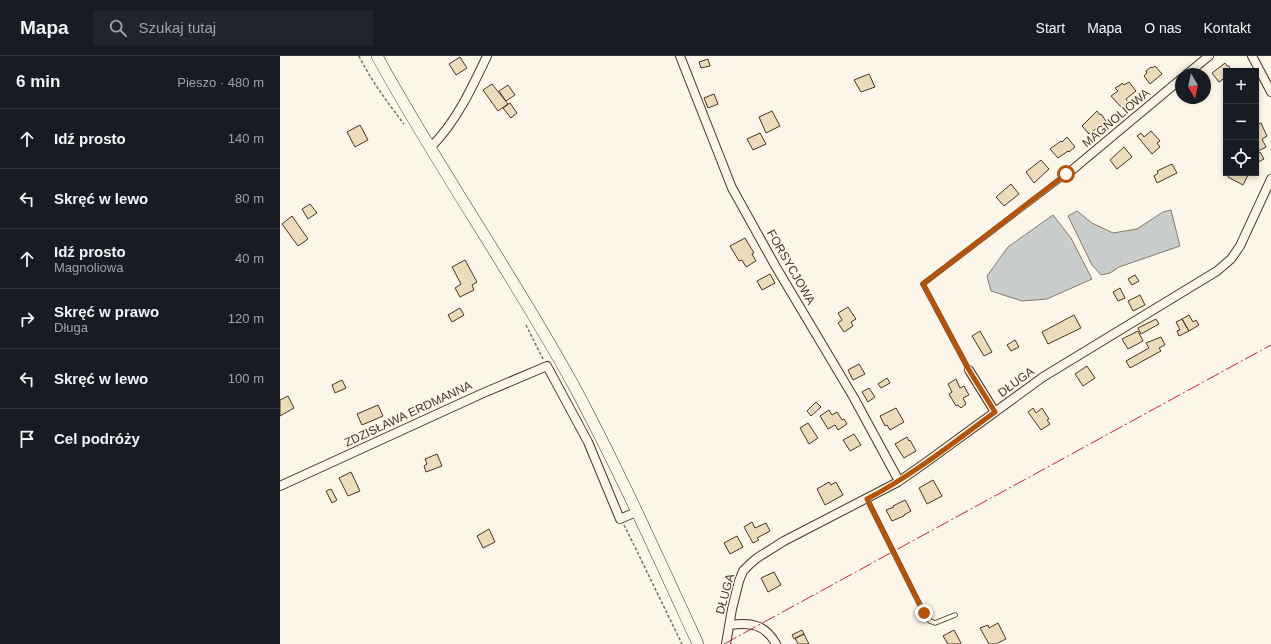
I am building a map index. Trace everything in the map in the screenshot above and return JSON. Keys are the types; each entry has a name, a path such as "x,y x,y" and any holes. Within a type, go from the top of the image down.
{"main road":[{"path":"377,56 536,320 574,386 636,512 698,644"}],"street":[{"path":"431,147 443,135 467,95 487,56"},
{"name":"FORSYCJOWA","path":"680,56 732,188 776,267 854,398 899,481"},
{"path":"1194,68 1209,56"},
{"path":"1252,56 1271,92"},
{"name":"MAGNOLIOWA","path":"1066,174 1175,84"},
{"name":"DŁUGA","path":"726,644 739,581 744,571 750,564 765,552 784,541 899,481 1043,377 1225,265 1231,260 1240,246 1271,179"},
{"name":"ZDZISŁAWA ERDMANNA","path":"280,486 481,394 547,366 588,442 620,519"},
{"path":"969,370 995,412"},
{"path":"620,519 636,512"},
{"path":"730,625 748,623 758,626 769,634 776,644"}],"lane":[{"path":"969,370 923,284 1066,174"},
{"path":"867,499 924,613 930,622 935,623 956,615"}],"path":[{"path":"620,519 682,644"}],"shaded area":[{"path":"1171,210 1180,246 1119,267 1110,273 1101,275 1092,265 1068,216 1077,211 1092,223 1113,233 1137,229 1163,212"},
{"path":"1053,215 1071,238 1092,279 1047,299 1022,301 991,291 987,276 1008,247"}],"building":[{"path":"460,57 467,68 456,75 449,64"},
{"path":"708,59 710,66 701,68 699,62"},
{"path":"1225,63 1230,68 1223,68 1223,79 1219,82 1212,73"},
{"path":"1155,66 1162,74 1150,84 1144,76 1147,73 1146,71"},
{"path":"869,74 875,87 861,92 854,80"},
{"path":"1129,82 1136,91 1126,99 1128,102 1122,108 1111,96 1118,91 1115,88 1122,83 1124,85"},
{"path":"492,84 508,104 498,111 483,90"},
{"path":"508,85 515,95 506,101 499,91"},
{"path":"714,94 718,104 708,108 704,98"},
{"path":"510,103 517,113 511,118 503,108"},
{"path":"772,111 780,126 766,133 759,117"},
{"path":"1097,111 1106,121 1089,134 1082,126"},
{"path":"1261,123 1267,136 1262,139 1266,147 1259,150 1259,124"},
{"path":"360,125 368,140 355,147 347,132"},
{"path":"1151,131 1160,141 1157,143 1160,147 1152,154 1137,136 1141,133 1144,137"},
{"path":"760,133 766,144 753,150 747,139"},
{"path":"1067,137 1075,147 1058,158 1050,149 1061,141 1062,142"},
{"path":"1124,147 1132,157 1117,169 1110,160"},
{"path":"1259,152 1264,159 1259,162"},
{"path":"1041,160 1049,169 1034,183 1026,172"},
{"path":"1172,164 1177,173 1157,183 1154,176 1158,173 1157,171"},
{"path":"1228,176 1248,176 1243,185"},
{"path":"1011,184 1019,194 1004,206 996,197"},
{"path":"310,204 317,213 308,219 302,209"},
{"path":"292,216 308,239 298,246 282,224"},
{"path":"745,238 754,253 752,254 756,261 746,267 742,260 739,261 730,246"},
{"path":"465,260 477,282 472,285 474,290 460,297 455,288 461,284 452,267"},
{"path":"770,274 775,283 762,290 757,281"},
{"path":"1135,275 1139,281 1132,285 1128,279"},
{"path":"1120,288 1125,298 1118,301 1113,292"},
{"path":"1140,295 1145,305 1133,311 1128,301"},
{"path":"848,307 856,319 851,322 853,326 844,332 838,323 842,320 838,313"},
{"path":"460,308 464,315 452,322 448,315"},
{"path":"1074,315 1081,328 1048,344 1042,332"},
{"path":"1189,315 1193,322 1196,320 1199,325 1189,331 1182,319"},
{"path":"1156,319 1159,324 1141,334 1138,328"},
{"path":"1182,319 1189,331 1179,336 1177,331 1180,330 1176,322"},
{"path":"980,331 992,352 984,356 972,336"},
{"path":"1138,331 1143,341 1128,349 1122,339"},
{"path":"1161,337 1165,345 1159,348 1161,351 1130,368 1126,361 1149,348 1146,343"},
{"path":"1015,340 1019,347 1011,351 1007,345"},
{"path":"859,364 865,374 853,380 848,370"},
{"path":"1087,366 1095,378 1083,386 1075,374"},
{"path":"887,378 890,383 881,388 878,384"},
{"path":"956,379 960,388 964,386 969,395 963,398 966,404 961,408 958,405 956,406 949,394 952,392 948,384"},
{"path":"342,380 346,388 335,393 332,385"},
{"path":"869,388 875,397 868,402 862,392"},
{"path":"288,396 294,408 280,416 280,400"},
{"path":"816,402 821,407 811,416 807,411"},
{"path":"378,405 383,416 362,425 357,414"},
{"path":"896,408 904,422 890,430 887,425 885,426 880,416"},
{"path":"1033,408 1036,413 1042,408 1049,419 1047,420 1050,424 1041,430 1028,412"},
{"path":"829,410 832,415 837,412 842,420 844,419 847,424 838,430 835,425 828,429 820,416"},
{"path":"808,423 818,438 809,444 800,428"},
{"path":"854,434 861,445 850,451 843,440"},
{"path":"907,437 916,451 904,458 895,444"},
{"path":"437,454 442,466 426,472 424,466 427,464 425,459"},
{"path":"351,472 360,491 348,496 339,478"},
{"path":"933,480 942,496 927,504 919,488"},
{"path":"829,482 831,485 836,482 843,495 825,505 817,489"},
{"path":"331,489 337,500 332,503 326,491"},
{"path":"905,500 911,511 892,521 886,510"},
{"path":"752,522 755,528 766,523 770,531 757,538 759,540 753,543 744,527"},
{"path":"489,529 495,542 483,548 477,536"},
{"path":"737,536 743,547 730,554 724,543"},
{"path":"774,572 781,585 768,592 761,578"},
{"path":"998,623 1006,639 996,644 989,644 980,628 988,625 989,628"},
{"path":"802,630 804,634 794,639 792,635"},
{"path":"954,630 961,643 948,644 943,636"},
{"path":"804,634 809,644 798,644 795,638"}],"power":[{"path":"724,644 1271,345"}],"route":[{"path":"924,613 867,499 898,482 995,412 969,370 923,284 1066,174"}]}
